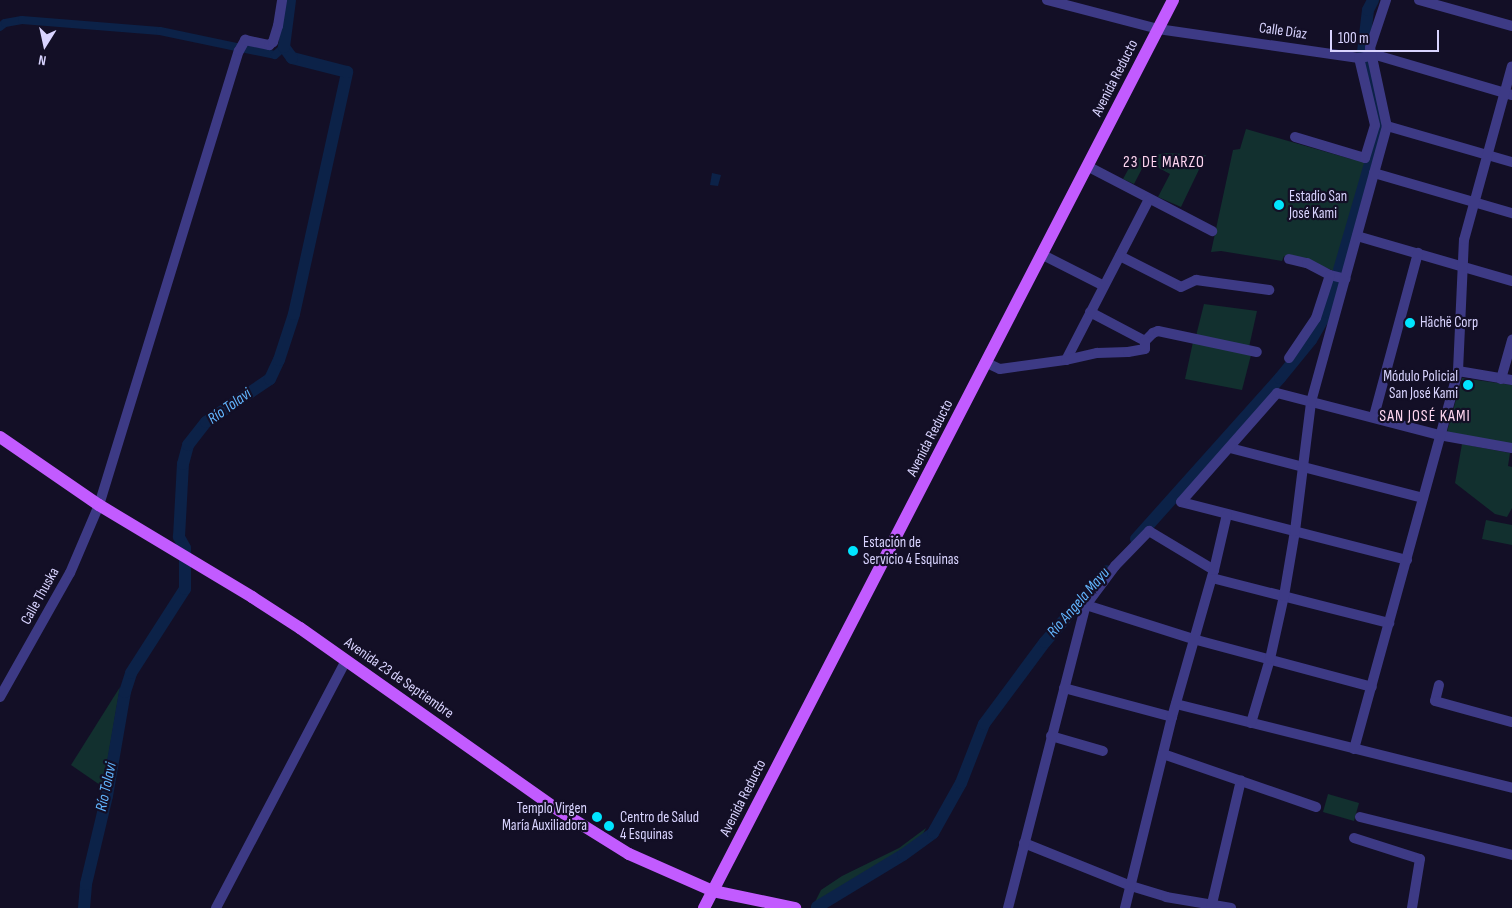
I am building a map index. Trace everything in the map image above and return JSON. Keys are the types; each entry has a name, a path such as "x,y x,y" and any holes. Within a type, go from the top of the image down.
{"main road":[{"name":"Avenida Reducto","path":"704,908 1088,168 1173,0"},
{"name":"Avenida 23 de Septiembre","path":"0,437 99,505 252,597 346,660 564,814 629,854 713,890 795,908"}],"street":[{"name":"Calle Thuska","path":"0,697 70,573 99,505 241,47 245,40 269,44 273,42 278,26 282,0"},
{"name":"Calle Díaz","path":"1047,0 1158,29 1359,58 1376,55 1508,94"},
{"path":"1251,723 1270,659 1284,596 1295,531 1311,402 1387,126 1370,57 1370,48 1386,0"},
{"path":"1419,0 1512,26"},
{"path":"1295,137 1365,158 1375,125 1359,58"},
{"path":"1354,749 1458,371 1464,240 1487,155 1508,94 1512,66"},
{"path":"1387,126 1512,162"},
{"path":"1088,168 1212,231"},
{"path":"1374,173 1512,214"},
{"path":"1066,360 1148,198"},
{"path":"1357,236 1512,280"},
{"path":"1374,416 1418,253"},
{"path":"1043,255 1104,286"},
{"path":"1120,256 1181,287 1196,280 1269,290"},
{"path":"1289,259 1307,263 1330,275 1346,279"},
{"path":"1289,358 1316,318 1330,275"},
{"path":"1090,312 1145,341"},
{"path":"987,363 1000,369 1066,360 1097,353 1113,354 1145,349 1145,341 1153,333 1158,332 1257,352"},
{"path":"1458,371 1507,379 1512,340"},
{"path":"1407,560 1181,502 1277,393 1374,416 1439,435 1512,448"},
{"path":"1230,448 1423,498"},
{"path":"1125,908 1162,754 1193,639 1213,574 1227,514"},
{"path":"1008,908 1086,605 1115,566 1149,531 1213,574 1284,596 1389,623"},
{"path":"1086,605 1193,639 1372,687"},
{"path":"216,908 346,660"},
{"path":"1438,685 1435,701 1512,722"},
{"path":"1064,688 1172,717"},
{"path":"1176,704 1512,788"},
{"path":"1051,736 1103,751"},
{"path":"1162,754 1316,807"},
{"path":"1211,906 1241,780"},
{"path":"1360,817 1512,855"},
{"path":"1354,838 1420,860 1412,908"},
{"path":"1024,843 1130,886 1166,897 1232,908"}],"green space":[{"name":"Estadio San José Kami","path":"1246,129 1351,159 1366,160 1370,154 1377,155 1343,275 1320,265 1284,256 1282,261 1221,251 1211,252 1233,150 1240,149"},
{"path":"1166,153 1206,155 1181,207 1158,197 1170,174 1146,161 1134,184 1123,179 1134,159"},
{"path":"1204,304 1257,311 1249,347 1196,336"},
{"path":"1193,342 1251,355 1242,390 1185,379"},
{"path":"1462,378 1512,385 1512,445 1447,432"},
{"path":"1462,444 1510,453 1508,466 1512,467 1512,508 1507,517 1495,514 1455,483"},
{"path":"1486,520 1512,525 1512,545 1482,539"},
{"path":"120,687 103,787 71,765"},
{"path":"1328,794 1359,803 1354,821 1323,812"},
{"path":"926,828 922,836 899,853 813,906 821,890 842,876 899,848"}],"water":[{"path":"712,173 721,175 718,186 710,185"}],"waterway":[{"name":"Río Tolavi","path":"84,908 86,884 107,796 125,692 131,673 185,589 185,548 179,537 183,464 188,445 206,422 270,379 279,360 294,314 347,72 292,58 284,47 290,0"},
{"name":"Río Angela Mayu","path":"1363,52 1368,10 1373,0"},
{"path":"0,27 5,23 22,20 160,31 275,55 284,47"},
{"name":"Río Angela Mayu","path":"1339,270 1381,126 1366,64"},
{"name":"Río Angela Mayu","path":"1136,539 1280,378 1311,340 1327,312 1335,284"},
{"name":"Río Angela Mayu","path":"817,907 903,855 933,833 961,783 984,724 1045,642 1107,571"}],"place":[{"name":"Estadio San José Kami","path":"1279,205"},
{"name":"Hächë Corp","path":"1410,323"},
{"name":"Módulo Policial San José Kami","path":"1468,385"},
{"name":"Estación de Servicio 4 Esquinas","path":"853,551"},
{"name":"Templo Virgen María Auxiliadora","path":"597,817"},
{"name":"Centro de Salud 4 Esquinas","path":"609,826"}],"district":[{"name":"23 DE MARZO","path":"1164,163"},
{"name":"SAN JOSÉ KAMI","path":"1425,417"}]}
